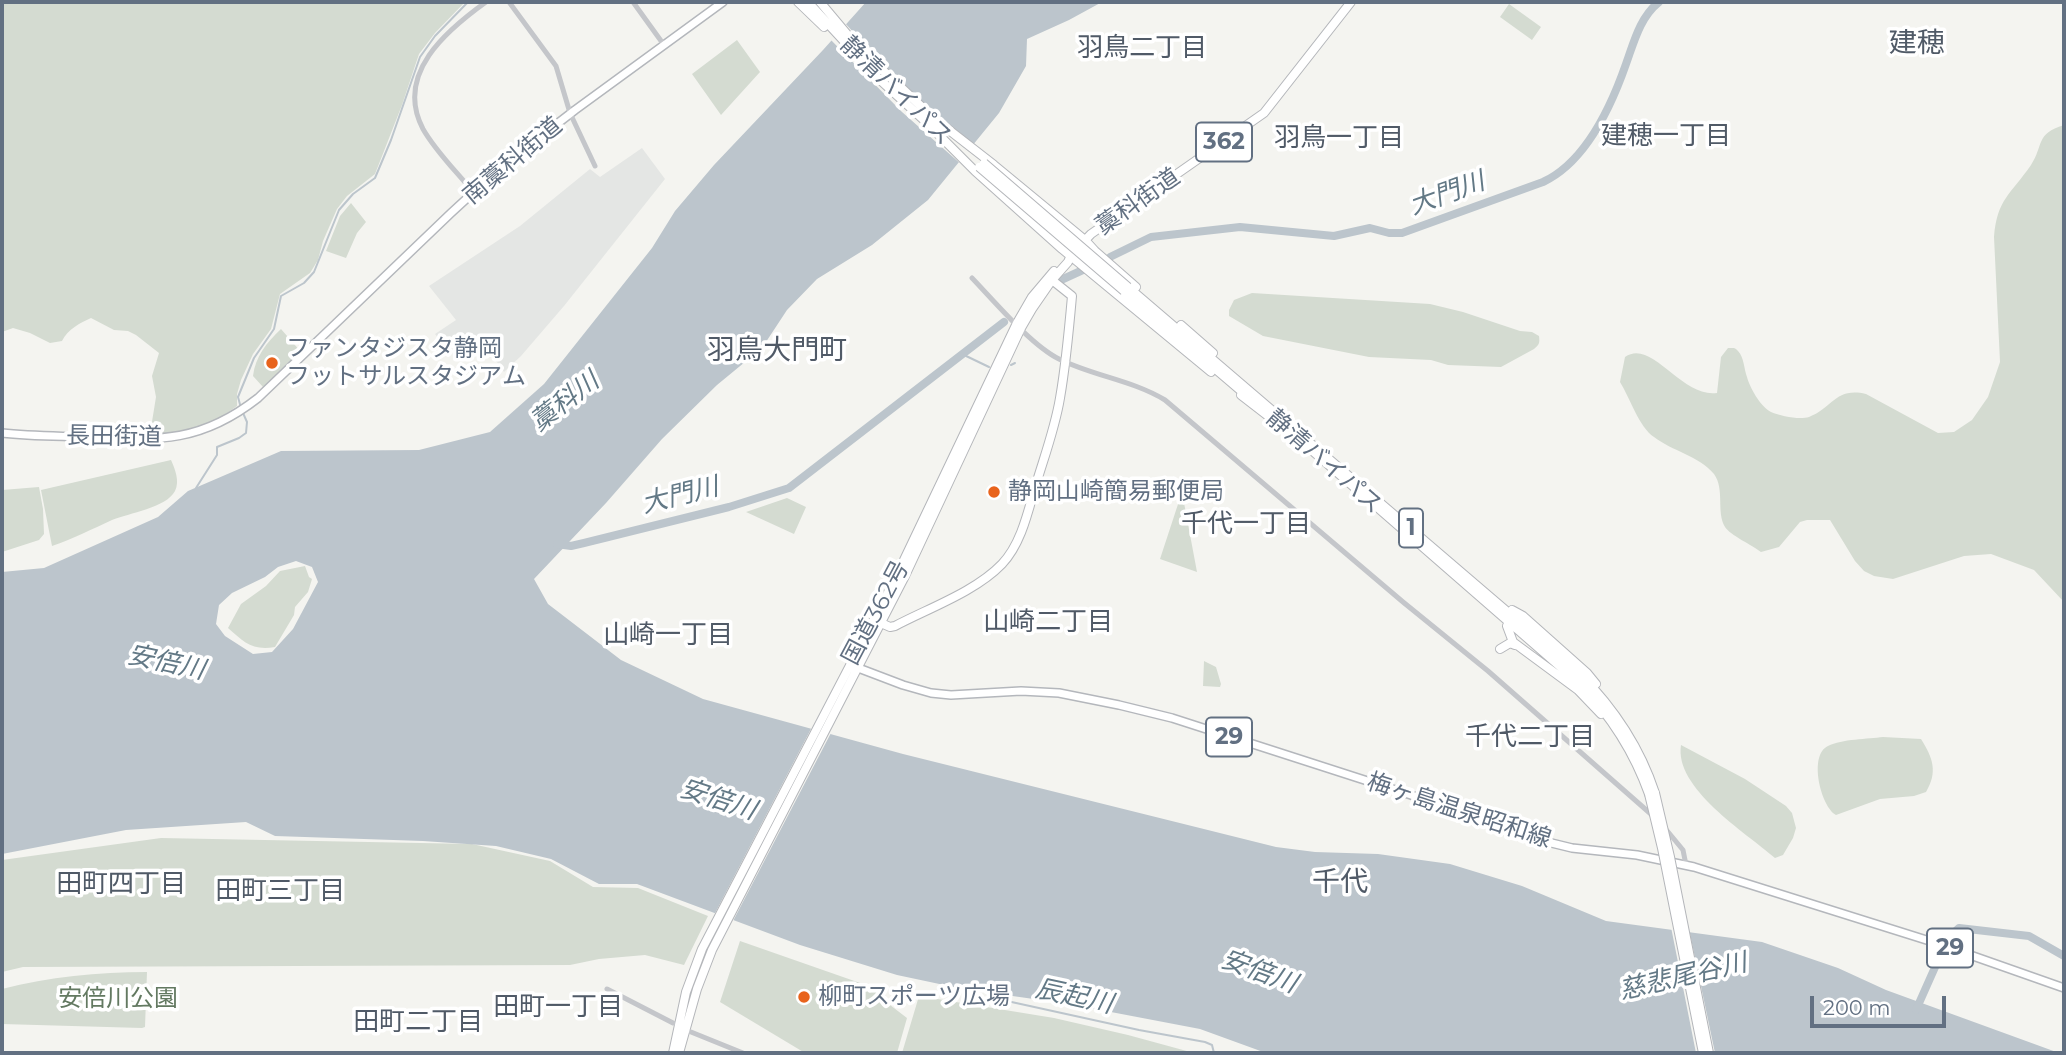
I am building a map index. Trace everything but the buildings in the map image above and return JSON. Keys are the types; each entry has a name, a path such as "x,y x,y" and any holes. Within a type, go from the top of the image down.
{"highway":[{"name":"1","path":"798,2 864,58"},
{"name":"静清バイパス","path":"808,2 936,126 1298,436 1515,625 1598,702 1623,738 1652,794 1652,808 1703,1053"},
{"name":"1","path":"823,2 864,58"},
{"name":"藁科街道","path":"1071,255 1085,240 1141,198 1264,113 1351,2"},
{"name":"1","path":"936,126 994,165 1085,240 1259,395 1280,417"},
{"name":"1","path":"936,126 975,171 1037,226 1197,362 1298,436"},
{"name":"国道362号","path":"853,668 881,623 930,525 1019,325 1071,255"},
{"name":"国道362号","path":"686,1010 702,949 853,668 1019,325 1043,283 1064,259 1071,255"},
{"name":"国道362号","path":"881,623 895,626 966,589 995,570 1008,557 1023,526 1060,400 1072,296 1052,280"},
{"name":"静清バイパス","path":"1126,289 1280,417 1298,436"},
{"path":"1513,610 1587,673 1600,688 1629,727 1648,767 1652,794 1665,834 1709,1053"},
{"path":"1515,625 1511,640 1572,685 1604,718 1623,743 1652,794"},
{"path":"1500,649 1510,643 1518,646"},
{"name":"362","path":"673,1053 686,1010"},
{"name":"362","path":"679,1053 686,1010"}],"main road":[{"name":"南藁科街道","path":"319,339 473,192 570,113 723,2"},
{"name":"長田街道","path":"2,433 143,440 183,436 204,430 247,407 319,339"},
{"name":"梅ヶ島温泉昭和線","path":"853,668 938,694 1021,691 1071,694 1172,718 1531,838 1572,848 1637,855 1686,865 1936,943 2064,988"}],"street":[{"path":"473,192 423,128 416,107 415,90 421,69 436,46 447,33 486,2"},
{"path":"509,2 556,66 570,113 595,166"},
{"path":"633,2 664,45"},
{"path":"972,278 1045,350 1066,361 1145,389 1183,414 1488,671 1643,806 1680,844 1686,865"},
{"path":"607,989 673,1023"},
{"path":"691,1032 743,1053"}],"shaded area":[{"path":"642,148 665,179 564,306 504,372 497,362 476,346 439,339 435,334 456,320 429,286 520,226 590,169 600,177"}],"green space":[{"path":"2,2 465,2 419,54 375,174 347,196 337,209 318,260 310,273 280,294 271,329 253,354 241,380 237,406 217,419 185,430 150,434 156,397 152,376 159,353 128,331 114,330 91,318 71,330 62,341 50,343 13,328 2,332"},
{"path":"1509,4 1541,27 1532,40 1500,17"},
{"path":"737,40 760,72 721,115 692,74"},
{"path":"2064,125 2064,602 2034,570 1991,554 1964,556 1893,579 1874,576 1864,571 1855,561 1830,520 1800,522 1779,547 1761,552 1731,533 1722,521 1719,486 1714,474 1701,463 1654,437 1639,419 1620,382 1625,357 1635,353 1646,355 1691,387 1717,393 1721,357 1728,348 1734,348 1742,356 1753,391 1763,406 1771,412 1790,417 1809,417 1847,393 1866,394 1938,433 1954,432 1972,420 1988,397 2000,362 1994,237 1998,214 2006,198 2031,165 2044,136"},
{"path":"351,203 366,222 357,233 346,258 326,251 340,216"},
{"path":"1252,293 1430,304 1520,331 1532,332 1539,336 1539,342 1534,349 1501,367 1369,357 1263,336 1229,316 1234,300"},
{"name":"ファンタジスタ静岡 フットサルスタジアム","path":"281,329 301,352 263,387 253,376 256,362"},
{"path":"171,460 177,483 175,491 164,502 112,520 52,546 41,490"},
{"path":"39,487 44,534 39,540 2,552 2,490"},
{"path":"1182,492 1197,572 1160,559"},
{"path":"787,498 806,507 794,534 746,512"},
{"path":"305,566 312,579 308,592 295,607 294,615 275,647 254,646 228,628 241,604 266,586 280,571"},
{"path":"1204,661 1216,667 1220,687 1203,686"},
{"path":"1883,737 1921,739 1933,765 1932,778 1926,792 1914,796 1880,799 1836,815 1826,802 1819,781 1819,759 1822,751 1840,742"},
{"path":"1681,745 1745,779 1786,806 1792,813 1796,828 1783,855 1775,858 1730,822 1700,793 1682,761"},
{"path":"161,838 472,844 550,861 593,887 638,888 708,916 684,965 645,955 599,959 570,965 23,967 2,972 2,860"},
{"name":"柳町スポーツ広場","path":"740,941 883,991 890,1005 907,1018 897,1053 805,1053 720,1002"},
{"name":"安倍川公園","path":"147,972 145,1027 2,1024 2,989 74,976"},
{"path":"919,996 1054,1018 1194,1053 902,1053"}],"water":[{"path":"866,2 1102,2 1027,39 1026,66 999,113 928,200 872,245 817,279 787,310 762,348 717,385 662,439 534,579 548,604 621,660 703,699 903,754 1276,847 1315,852 1378,854 1450,864 1522,886 1606,921 1762,942 1838,968 1886,990 2059,1053 1266,1053 1200,1029 1069,1004 963,989 897,975 800,945 637,884 599,884 551,859 496,846 275,836 246,822 126,830 2,854 2,572 44,568 158,517 188,491 281,451 419,450 490,432 544,384 652,248 675,211 714,165","holes":["296,561 312,567 318,582 293,629 272,652 253,654 225,636 216,624 219,605 232,593 265,577 278,567"]}],"pier":[{"path":"844,22 899,82 976,147 962,165 902,112 829,38"},
{"path":"813,725 832,731 732,923 713,917"},
{"path":"1671,927 1689,929 1715,1053 1696,1053"}],"waterway":[{"path":"241,408 238,397 254,358 274,329 281,296 304,283 314,272 339,210 353,194 375,178 420,57 435,36 468,2"},
{"name":"大門川","path":"1110,257 1151,237 1240,227 1334,236 1370,228 1402,233 1543,182 1572,161 1595,132 1613,98 1638,30 1659,2"},
{"name":"大門川","path":"1061,280 1085,269"},
{"name":"大門川","path":"557,544 571,546 584,543 729,507 789,488 1004,322"},
{"path":"962,354 989,367"},
{"path":"1011,365 1015,363"},
{"path":"196,488 217,455 217,447 246,433 247,422 243,413"},
{"name":"慈悲尾谷川","path":"1916,1010 1948,938 1959,928 2029,936 2064,956"},
{"name":"辰起川","path":"991,992 1007,1001 1205,1042 1212,1045 1214,1053"}],"place":[{"name":"ファンタジスタ静岡 フットサルスタジアム","path":"272,363"},
{"name":"静岡山崎簡易郵便局","path":"994,492"},
{"name":"柳町スポーツ広場","path":"804,997"}],"district":[{"name":"建穂","path":"1917,44"},
{"name":"羽鳥二丁目","path":"1142,48"},
{"name":"建穂一丁目","path":"1666,136"},
{"name":"羽鳥一丁目","path":"1339,138"},
{"name":"羽鳥大門町","path":"777,351"},
{"name":"千代一丁目","path":"1246,524"},
{"name":"山崎二丁目","path":"1048,622"},
{"name":"山崎一丁目","path":"668,635"},
{"name":"千代二丁目","path":"1530,737"},
{"name":"千代","path":"1340,883"},
{"name":"田町四丁目","path":"121,884"},
{"name":"田町三丁目","path":"280,891"},
{"name":"田町一丁目","path":"558,1007"},
{"name":"田町二丁目","path":"418,1022"}],"water label":[{"name":"藁科川","path":"565,402"},
{"name":"安倍川","path":"166,663"},
{"name":"安倍川","path":"718,800"},
{"name":"安倍川","path":"1259,972"}]}
